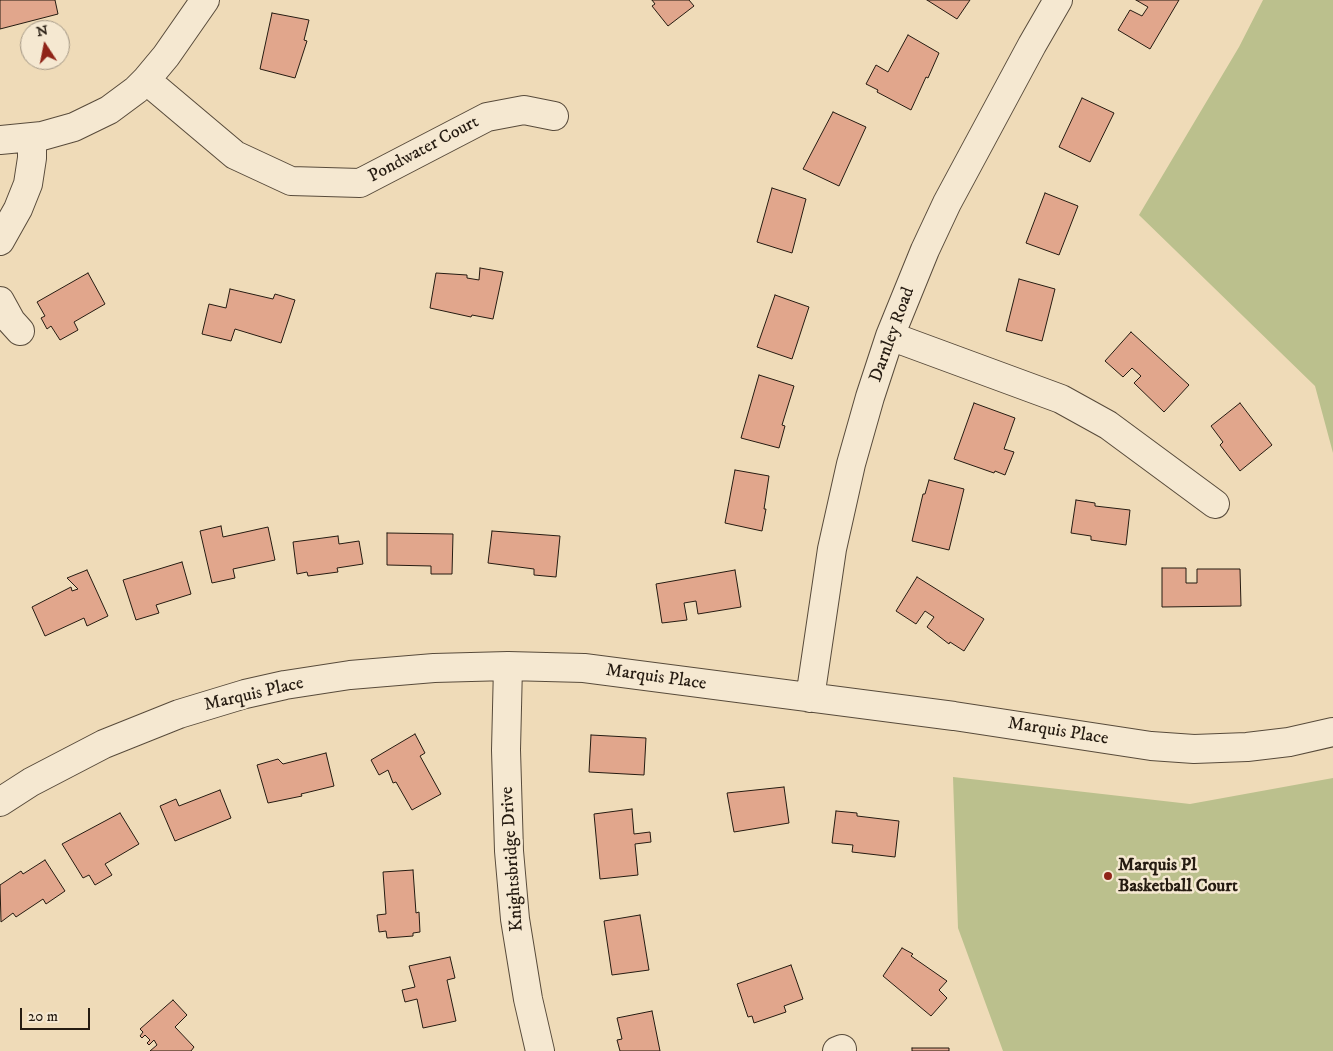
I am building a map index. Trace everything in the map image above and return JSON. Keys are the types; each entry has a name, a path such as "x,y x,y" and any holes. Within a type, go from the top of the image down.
{"street":[{"path":"0,140 32,137 74,127 109,110 146,80 166,56 205,0"},
{"name":"Darnley Road","path":"810,698 832,549 849,474 870,397 890,336 925,250 947,203 1058,0"},
{"name":"Pondwater Court","path":"146,80 235,155 291,180 360,183 487,117 524,110 554,116"},
{"path":"0,241 18,209 28,184 32,158 32,137"},
{"path":"0,301 11,321 20,331"},
{"path":"890,336 1061,399 1108,425 1215,504"},
{"name":"Marquis Place","path":"0,802 31,782 104,744 179,714 245,694 285,685 350,676 434,668 508,666 584,668 954,716 1151,746 1185,748 1247,747 1290,742 1333,732"},
{"name":"Knightsbridge Drive","path":"508,666 506,750 509,851 516,928 528,998 540,1051"}],"green space":[{"path":"1263,0 1333,0 1333,453 1315,386 1139,215 1239,47"},
{"path":"953,777 1190,804 1333,778 1333,1051 1003,1051 958,928"}],"building":[{"path":"0,0 55,0 58,14 35,20 20,20 20,24 0,29"},
{"path":"652,0 689,0 694,6 668,26 652,6 655,4"},
{"path":"927,0 970,0 957,19"},
{"path":"1136,0 1179,0 1150,49 1118,30 1130,10 1142,16 1148,7"},
{"path":"272,13 309,20 304,40 307,41 295,78 260,69"},
{"path":"908,35 939,53 911,110 866,84 876,65 888,72"},
{"path":"1082,98 1114,113 1090,162 1059,147"},
{"path":"833,112 866,127 839,186 803,169"},
{"path":"772,188 806,199 792,253 757,242"},
{"path":"1045,193 1078,206 1059,255 1026,243"},
{"path":"480,268 503,272 493,319 472,315 471,317 430,308 436,273 467,275 467,278 479,280"},
{"path":"88,273 105,304 74,322 78,330 60,340 51,326 47,329 41,318 45,316 37,302"},
{"path":"1019,279 1055,289 1042,341 1006,331"},
{"path":"230,289 273,299 275,294 295,300 281,343 235,329 231,341 202,334 209,304 226,308"},
{"path":"775,295 809,307 792,359 757,347"},
{"path":"1131,332 1189,385 1164,412 1134,383 1141,376 1132,368 1123,377 1105,361"},
{"path":"759,375 794,386 782,425 785,426 779,448 741,438"},
{"path":"974,403 1015,418 1004,449 1014,452 1005,475 954,459"},
{"path":"1240,403 1272,445 1240,471 1220,445 1223,442 1211,426"},
{"path":"735,470 769,476 762,531 725,523"},
{"path":"929,480 964,489 949,550 912,541 923,494 925,494"},
{"path":"1076,500 1095,503 1095,506 1130,510 1126,545 1091,540 1091,536 1071,533"},
{"path":"221,526 223,537 268,527 275,560 233,569 235,578 212,583 200,531"},
{"path":"492,531 560,536 556,577 534,575 534,569 488,563"},
{"path":"387,533 453,534 452,574 431,574 431,566 387,565"},
{"path":"338,536 339,544 359,541 363,564 337,568 338,572 308,576 307,572 297,574 293,542"},
{"path":"182,562 191,594 156,605 159,613 136,620 123,580"},
{"path":"1162,568 1186,568 1186,583 1197,583 1197,569 1240,569 1241,606 1162,607"},
{"path":"87,570 108,616 87,626 84,618 45,636 32,607 71,587 72,591 78,589 67,578"},
{"path":"735,570 741,607 698,614 696,601 684,603 687,620 662,623 656,584"},
{"path":"917,577 984,619 964,651 950,642 949,644 927,627 934,617 925,611 916,624 896,611"},
{"path":"415,734 425,753 420,756 441,794 412,810 396,782 393,783 388,770 379,775 371,760"},
{"path":"591,735 646,738 644,775 589,772"},
{"path":"326,753 334,786 301,794 302,796 268,803 257,765 278,759 283,764"},
{"path":"784,787 789,823 734,832 727,793"},
{"path":"220,790 231,818 175,841 160,806 176,799 179,806"},
{"path":"632,809 634,834 650,832 651,842 635,844 638,875 600,879 594,814"},
{"path":"836,811 857,813 857,816 899,821 895,857 852,852 853,845 832,843"},
{"path":"120,813 139,844 105,864 112,875 95,885 89,875 83,878 62,844"},
{"path":"45,860 65,891 46,904 43,899 16,917 13,913 1,922 0,885 21,871 23,874"},
{"path":"413,870 416,913 419,912 420,932 413,933 413,936 387,938 386,931 379,932 377,915 386,914 383,872"},
{"path":"640,915 649,970 612,975 604,921"},
{"path":"902,948 913,954 911,956 947,981 939,990 947,998 931,1016 883,976"},
{"path":"450,957 455,978 447,980 456,1021 423,1028 417,999 405,1002 402,990 415,987 409,966"},
{"path":"791,965 803,999 784,1006 786,1012 754,1023 752,1016 748,1017 737,984"},
{"path":"173,1000 187,1015 175,1027 194,1047 191,1051 150,1051 157,1045 154,1040 149,1045 147,1043 150,1040 145,1035 142,1038 140,1036 143,1032 140,1029"},
{"path":"652,1011 660,1051 620,1051 617,1040 622,1039 617,1018"},
{"path":"912,1048 949,1048 949,1051 912,1051"}],"place":[{"name":"Marquis Pl Basketball Court","path":"1108,876"}]}
